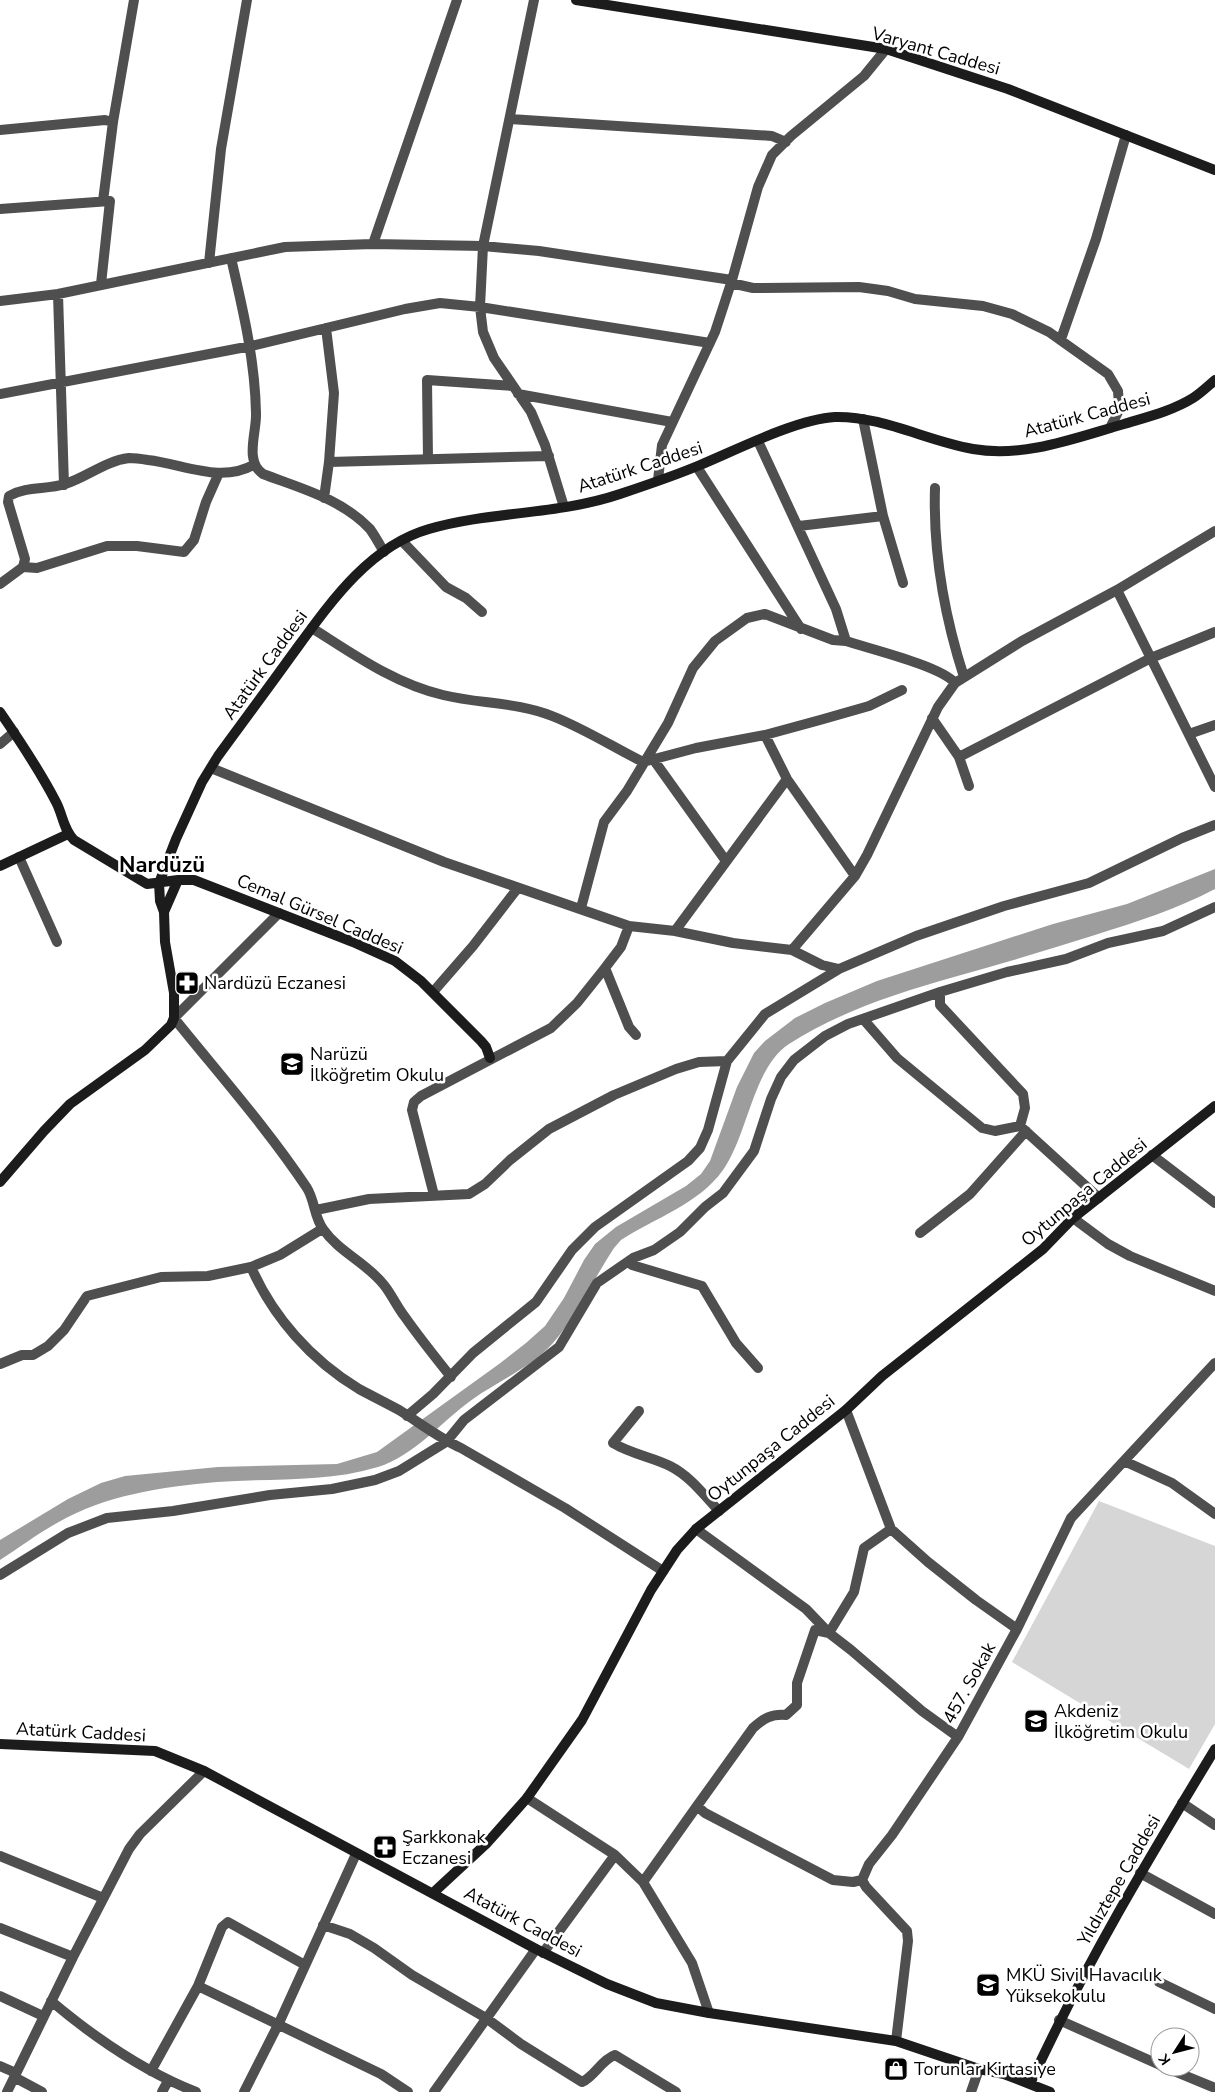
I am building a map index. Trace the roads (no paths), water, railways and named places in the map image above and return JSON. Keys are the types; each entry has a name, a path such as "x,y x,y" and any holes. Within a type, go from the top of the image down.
{"street":[{"path":"103,201 113,122 134,0"},
{"path":"209,263 221,149 248,0"},
{"path":"373,244 457,0"},
{"path":"534,0 483,246 480,307 483,332 494,358 531,412 549,456 564,507"},
{"name":"Varyant Caddesi","path":"576,0 886,50 1008,89 1215,170"},
{"path":"658,480 662,445 710,342 732,282 758,187 772,155 864,76 886,50"},
{"path":"510,118 772,136 786,142"},
{"path":"0,130 105,120 113,122"},
{"path":"1061,339 1096,239 1126,135"},
{"path":"0,209 110,201 101,284"},
{"path":"0,301 58,294 285,247 373,244 483,246 539,251 732,282 753,288 859,287 888,291 915,299 983,306 1025,319 1061,339 1104,370 1112,379 1118,391 1119,410 1110,428"},
{"path":"231,258 251,346 256,415 252,456 258,470 263,474 306,489 351,513 370,530 384,552"},
{"path":"58,294 64,485"},
{"path":"0,394 251,346 405,309 440,303 480,307 710,342"},
{"path":"324,498 329,462 334,393 326,328"},
{"path":"428,459 427,380 515,390 672,422"},
{"name":"Atatürk Caddesi","path":"159,883 202,782 211,768 312,628 350,581 384,552 402,541 421,532 452,523 564,507 617,495 697,467 758,441 832,417 863,419 954,445 982,450 1011,451 1032,449 1159,413 1198,395 1215,380"},
{"path":"863,419 883,516 903,583"},
{"path":"758,441 836,609 846,641"},
{"path":"329,462 549,456"},
{"path":"23,567 24,559 8,502 5,498 20,490 64,485 107,464 129,458 160,462 218,475 246,470 255,464"},
{"path":"697,467 801,628"},
{"path":"0,584 23,567 37,568 107,546 137,546 184,552 194,540 206,502 218,475"},
{"path":"935,488 934,517 940,576 959,680"},
{"path":"799,526 883,516"},
{"path":"792,950 855,876 868,855 932,718 959,680 1022,641 1117,590 1215,531"},
{"path":"402,541 446,586 466,598 482,612"},
{"path":"1117,590 1215,787"},
{"path":"581,908 604,822 648,760 668,723 693,668 716,641 747,618 765,614 833,640 846,641 935,670 959,680"},
{"path":"312,628 369,664 423,690 444,696 516,706 551,715 648,760 726,861"},
{"path":"959,757 1151,658 1215,632"},
{"path":"648,760 764,735 869,706 902,690"},
{"path":"0,712 58,804 68,834 86,848 142,882 151,885 159,883 160,901 164,912 165,942 174,993 174,1018 276,1146 308,1190 318,1220 332,1241 364,1264 385,1285 404,1316 451,1377"},
{"path":"932,718 959,757 969,786"},
{"path":"1189,734 1215,725"},
{"path":"0,744 14,732"},
{"path":"764,735 787,779 855,876"},
{"path":"211,768 444,862 517,889 581,908 629,926 675,931 733,943 792,950 822,965 839,969"},
{"path":"675,931 787,779"},
{"path":"408,1416 451,1377 473,1352 536,1302 572,1250 595,1227 688,1161 700,1148 713,1114 727,1061 766,1014 839,969 916,936 1004,906 1089,883 1182,838 1215,825"},
{"path":"0,866 68,834"},
{"path":"19,857 57,942"},
{"path":"164,912 178,880"},
{"name":"Cemal Gürsel Caddesi","path":"159,883 194,880 280,913 395,961 433,992 486,1047 490,1058"},
{"path":"433,992 473,946 517,889"},
{"path":"0,1576 68,1532 107,1518 174,1511 270,1495 332,1489 375,1480 399,1471 446,1442 464,1420 559,1347 597,1283 633,1258 654,1250 680,1232 705,1207 723,1193 754,1151 780,1077 794,1060 825,1036 848,1024 940,992 1007,972 1066,959 1108,943 1163,930 1215,907"},
{"path":"0,1182 58,1116 84,1093 154,1042 171,1025 174,1018 280,913"},
{"path":"434,1195 412,1110 414,1102 421,1096 490,1058 551,1028 577,1003 605,968 621,947 629,926"},
{"path":"605,968 629,1027 636,1035"},
{"path":"920,1233 970,1194 1023,1128 1025,1108 1023,1094 940,1005 940,992"},
{"path":"864,1020 897,1058 982,1128 995,1131 1023,1128 1098,1198"},
{"path":"316,1210 369,1199 469,1194 485,1184 510,1160 549,1129 614,1095 676,1069 698,1062 727,1061"},
{"name":"Oytunpaşa Caddesi","path":"433,1893 487,1843 527,1798 582,1720 651,1590 677,1550 696,1529 846,1410 882,1376 1043,1249 1073,1218 1215,1106"},
{"path":"1152,1155 1215,1203"},
{"path":"1073,1218 1108,1244 1130,1256 1215,1290"},
{"path":"0,1364 22,1355 33,1355 48,1346 64,1330 87,1296 161,1277 208,1276 251,1267 280,1255 322,1228"},
{"path":"633,1258 632,1265 702,1286 736,1343 758,1368"},
{"path":"251,1267 277,1313 303,1347 358,1388 408,1416 446,1442 461,1448 565,1508 664,1571"},
{"name":"457. Sokak","path":"862,1880 869,1864 892,1835 958,1737 1017,1629 1071,1518 1214,1367"},
{"path":"846,1410 891,1529 941,1573 1017,1629"},
{"path":"639,1411 612,1444 628,1452 669,1465 686,1476 718,1511"},
{"path":"1124,1461 1172,1483 1215,1514"},
{"path":"696,1529 806,1609 829,1633 922,1711 958,1737"},
{"path":"829,1633 854,1592 864,1548 891,1529"},
{"path":"643,1882 753,1728 765,1718 778,1714 786,1715 797,1705 797,1683 815,1630 829,1633"},
{"name":"Atatürk Caddesi","path":"0,1744 155,1752 204,1771 539,1951 607,1984 656,2003 896,2042 979,2069 1004,2074 1050,2092"},
{"name":"Yıldıztepe Caddesi","path":"1030,2084 1059,2020 1140,1873 1215,1749"},
{"path":"7,2092 43,2016 122,1861 140,1834 204,1771"},
{"path":"527,1798 615,1855 643,1882 692,1963 709,2013"},
{"path":"1182,1803 1215,1824"},
{"path":"697,1806 705,1813 833,1880 853,1882 862,1880 874,1896 907,1931 908,1941 896,2042"},
{"path":"244,2092 279,2024 356,1854"},
{"path":"434,2092 486,2018 615,1855"},
{"path":"0,1856 103,1898"},
{"path":"1140,1873 1215,1914"},
{"path":"151,2070 198,1986 220,1932 228,1922 305,1965"},
{"path":"323,1925 350,1934 374,1948 412,1974 486,2018 521,2044 582,2082 609,2057 615,2055 676,2092"},
{"path":"0,1928 73,1957"},
{"path":"1160,1982 1215,2009"},
{"path":"198,1986 381,2074 408,2092"},
{"path":"0,1996 43,2016"},
{"path":"51,2001 88,2032 168,2081 196,2092"},
{"path":"1059,2020 1150,2061"},
{"path":"0,2066 42,2092"},
{"path":"971,2092 979,2069"},
{"path":"1188,2077 1215,2088 1213,2092"},
{"path":"162,2092 168,2081"}],"place":[{"name":"Nardüzü Eczanesi","path":"187,983"},
{"name":"Narüzü İlköğretim Okulu","path":"292,1064"},
{"name":"Akdeniz İlköğretim Okulu","path":"1036,1721"},
{"name":"Şarkkonak Eczanesi","path":"385,1847"},
{"name":"MKÜ Sivil Havacılık Yüksekokulu","path":"988,1985"},
{"name":"Torunlar Kirtasiye","path":"896,2069"}],"district":[{"name":"Nardüzü","path":"162,865"}]}
